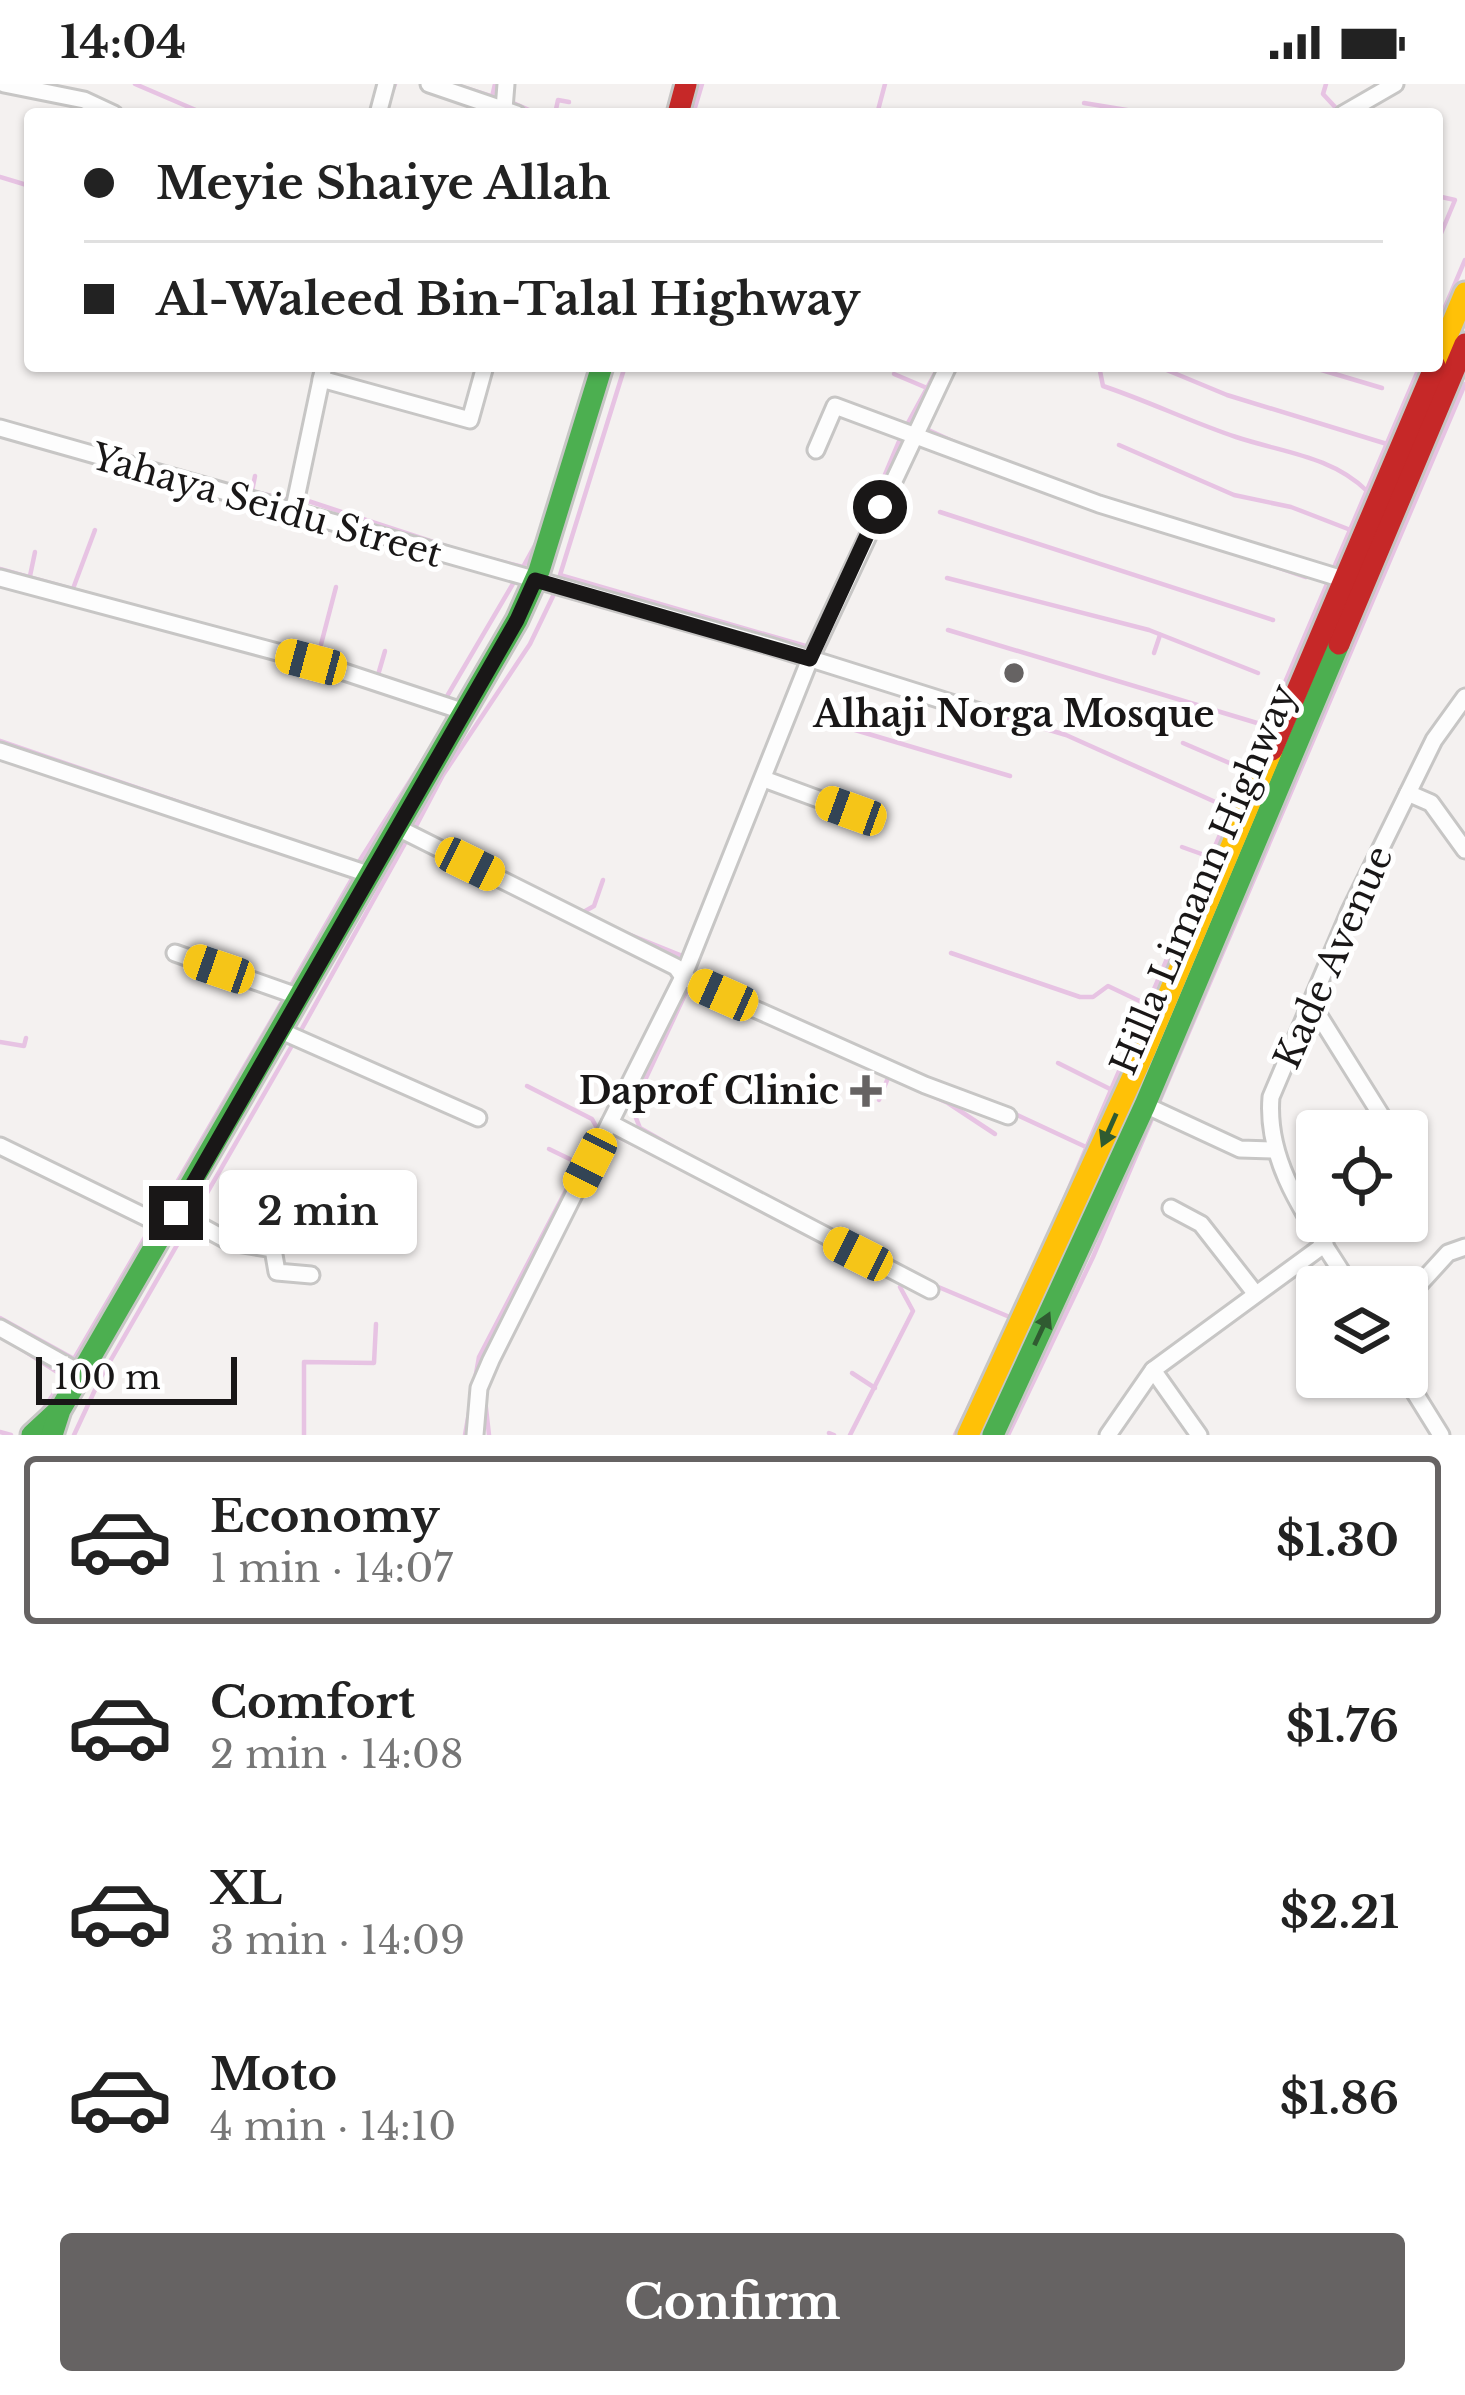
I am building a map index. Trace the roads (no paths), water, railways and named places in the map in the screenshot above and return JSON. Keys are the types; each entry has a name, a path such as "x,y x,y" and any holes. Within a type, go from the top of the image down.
{"main road":[{"name":"Hilla Limann Highway","path":"1443,346 1465,293"},
{"name":"Hilla Limann Highway","path":"993,1435 1145,1105 1465,344"},
{"path":"52,1435 60,1410 398,828 535,580 600,372"},
{"name":"Hilla Limann Highway","path":"968,1435 1146,1048 1432,372"},
{"path":"32,1435 60,1410"}],"street":[{"path":"4,84 84,100 101,108"},
{"path":"429,84 502,108"},
{"path":"1353,108 1395,84"},
{"path":"294,508 322,372 470,420 483,372"},
{"path":"475,1435 479,1388 683,977 810,659 945,372"},
{"path":"816,451 835,406 914,431 1099,504 1346,580"},
{"name":"Yahaya Seidu Street","path":"0,428 294,508 986,714"},
{"path":"0,578 311,662 462,711"},
{"name":"Kade Avenue","path":"1338,1266 1273,1150 1271,1097 1408,793 1440,729 1465,697"},
{"path":"0,751 371,875"},
{"path":"764,779 851,811"},
{"path":"1408,793 1431,803 1465,850"},
{"path":"398,828 676,967 683,977 1008,1116"},
{"path":"175,953 300,997"},
{"path":"1311,1004 1378,1110"},
{"path":"281,1031 478,1118"},
{"path":"1145,1105 1240,1149 1273,1150"},
{"path":"610,1123 930,1290"},
{"path":"0,1146 240,1246 273,1249 277,1272 311,1275"},
{"path":"1171,1208 1201,1224 1255,1293"},
{"path":"1108,1435 1153,1370 1325,1244"},
{"path":"1428,1275 1448,1253 1465,1247"},
{"path":"0,1328 82,1374"},
{"path":"1153,1370 1199,1435"},
{"path":"1418,1398 1441,1435"}],"waterway":[{"path":"135,84 191,108"},
{"path":"390,97 395,84"},
{"path":"453,84 500,99"},
{"path":"492,97 495,84"},
{"path":"695,108 702,84"},
{"path":"879,108 885,84"},
{"path":"1326,84 1323,94 1336,108"},
{"path":"5,91 35,97"},
{"path":"556,108 558,100 569,102"},
{"path":"1337,108 1352,101"},
{"path":"511,102 524,108"},
{"path":"1084,103 1114,108"},
{"path":"0,177 24,184"},
{"path":"1443,197 1455,200 1443,229"},
{"path":"1443,312 1465,260"},
{"path":"623,372 560,575 809,647"},
{"path":"848,562 903,432 936,372"},
{"path":"1100,372 1103,386 1236,437 1322,462 1367,491"},
{"path":"1171,372 1227,395 1387,444"},
{"path":"1328,372 1382,388"},
{"path":"1061,1207 1417,372"},
{"path":"894,374 927,388"},
{"path":"1008,1435 1093,1257 1465,384"},
{"path":"926,429 959,444"},
{"path":"0,436 23,442"},
{"path":"1119,445 1234,495 1291,507 1348,529"},
{"path":"252,491 255,476"},
{"path":"238,488 290,500"},
{"path":"302,499 464,552"},
{"path":"940,512 1273,620"},
{"path":"74,586 95,530"},
{"path":"475,555 523,567 540,536"},
{"path":"30,576 35,552"},
{"path":"1271,565 1306,577"},
{"path":"0,569 176,618"},
{"path":"947,578 1149,630 1258,673"},
{"path":"446,698 514,582 508,579"},
{"path":"318,656 336,587"},
{"path":"415,828 443,775 530,644 555,592"},
{"path":"572,598 601,606"},
{"path":"948,630 1267,726"},
{"path":"1154,653 1160,635"},
{"path":"378,675 385,651"},
{"path":"357,865 451,716 437,711"},
{"path":"992,713 1066,735 1231,809"},
{"path":"845,727 1010,776"},
{"path":"0,741 325,852"},
{"path":"1183,743 1248,771"},
{"path":"300,1032 408,838"},
{"path":"1182,847 1210,857"},
{"path":"290,987 353,877"},
{"path":"580,914 594,906 603,880"},
{"path":"536,905 617,946"},
{"path":"618,930 685,957"},
{"path":"951,953 1080,997 1093,997 1108,986 1148,1005"},
{"path":"713,982 834,1036"},
{"path":"682,1152 640,1128 632,1108 688,988 694,989"},
{"path":"0,1318 74,1359 285,997"},
{"path":"0,1042 24,1046 26,1038"},
{"path":"74,1435 101,1377 294,1042"},
{"path":"858,1063 948,1103 995,1134"},
{"path":"1058,1063 1112,1090"},
{"path":"879,1100 888,1078"},
{"path":"465,1435 479,1357 622,1083"},
{"path":"527,1086 592,1119 597,1128"},
{"path":"1015,1114 1086,1147"},
{"path":"571,1216 615,1135 657,1156"},
{"path":"549,1149 580,1164"},
{"path":"677,1166 710,1183"},
{"path":"757,1208 827,1245"},
{"path":"864,1263 912,1289"},
{"path":"936,1286 1012,1318"},
{"path":"850,1435 913,1311 900,1287"},
{"path":"304,1435 304,1362 374,1363 376,1324"},
{"path":"17,1346 65,1377 40,1414"},
{"path":"955,1435 989,1365"},
{"path":"852,1373 875,1388"},
{"path":"485,1399 489,1435"},
{"path":"0,1432 11,1435"},
{"path":"829,1433 834,1435"}],"place":[{"name":"Alhaji Norga Mosque","path":"1014,673"},
{"name":"Daprof Clinic","path":"866,1091"}]}
